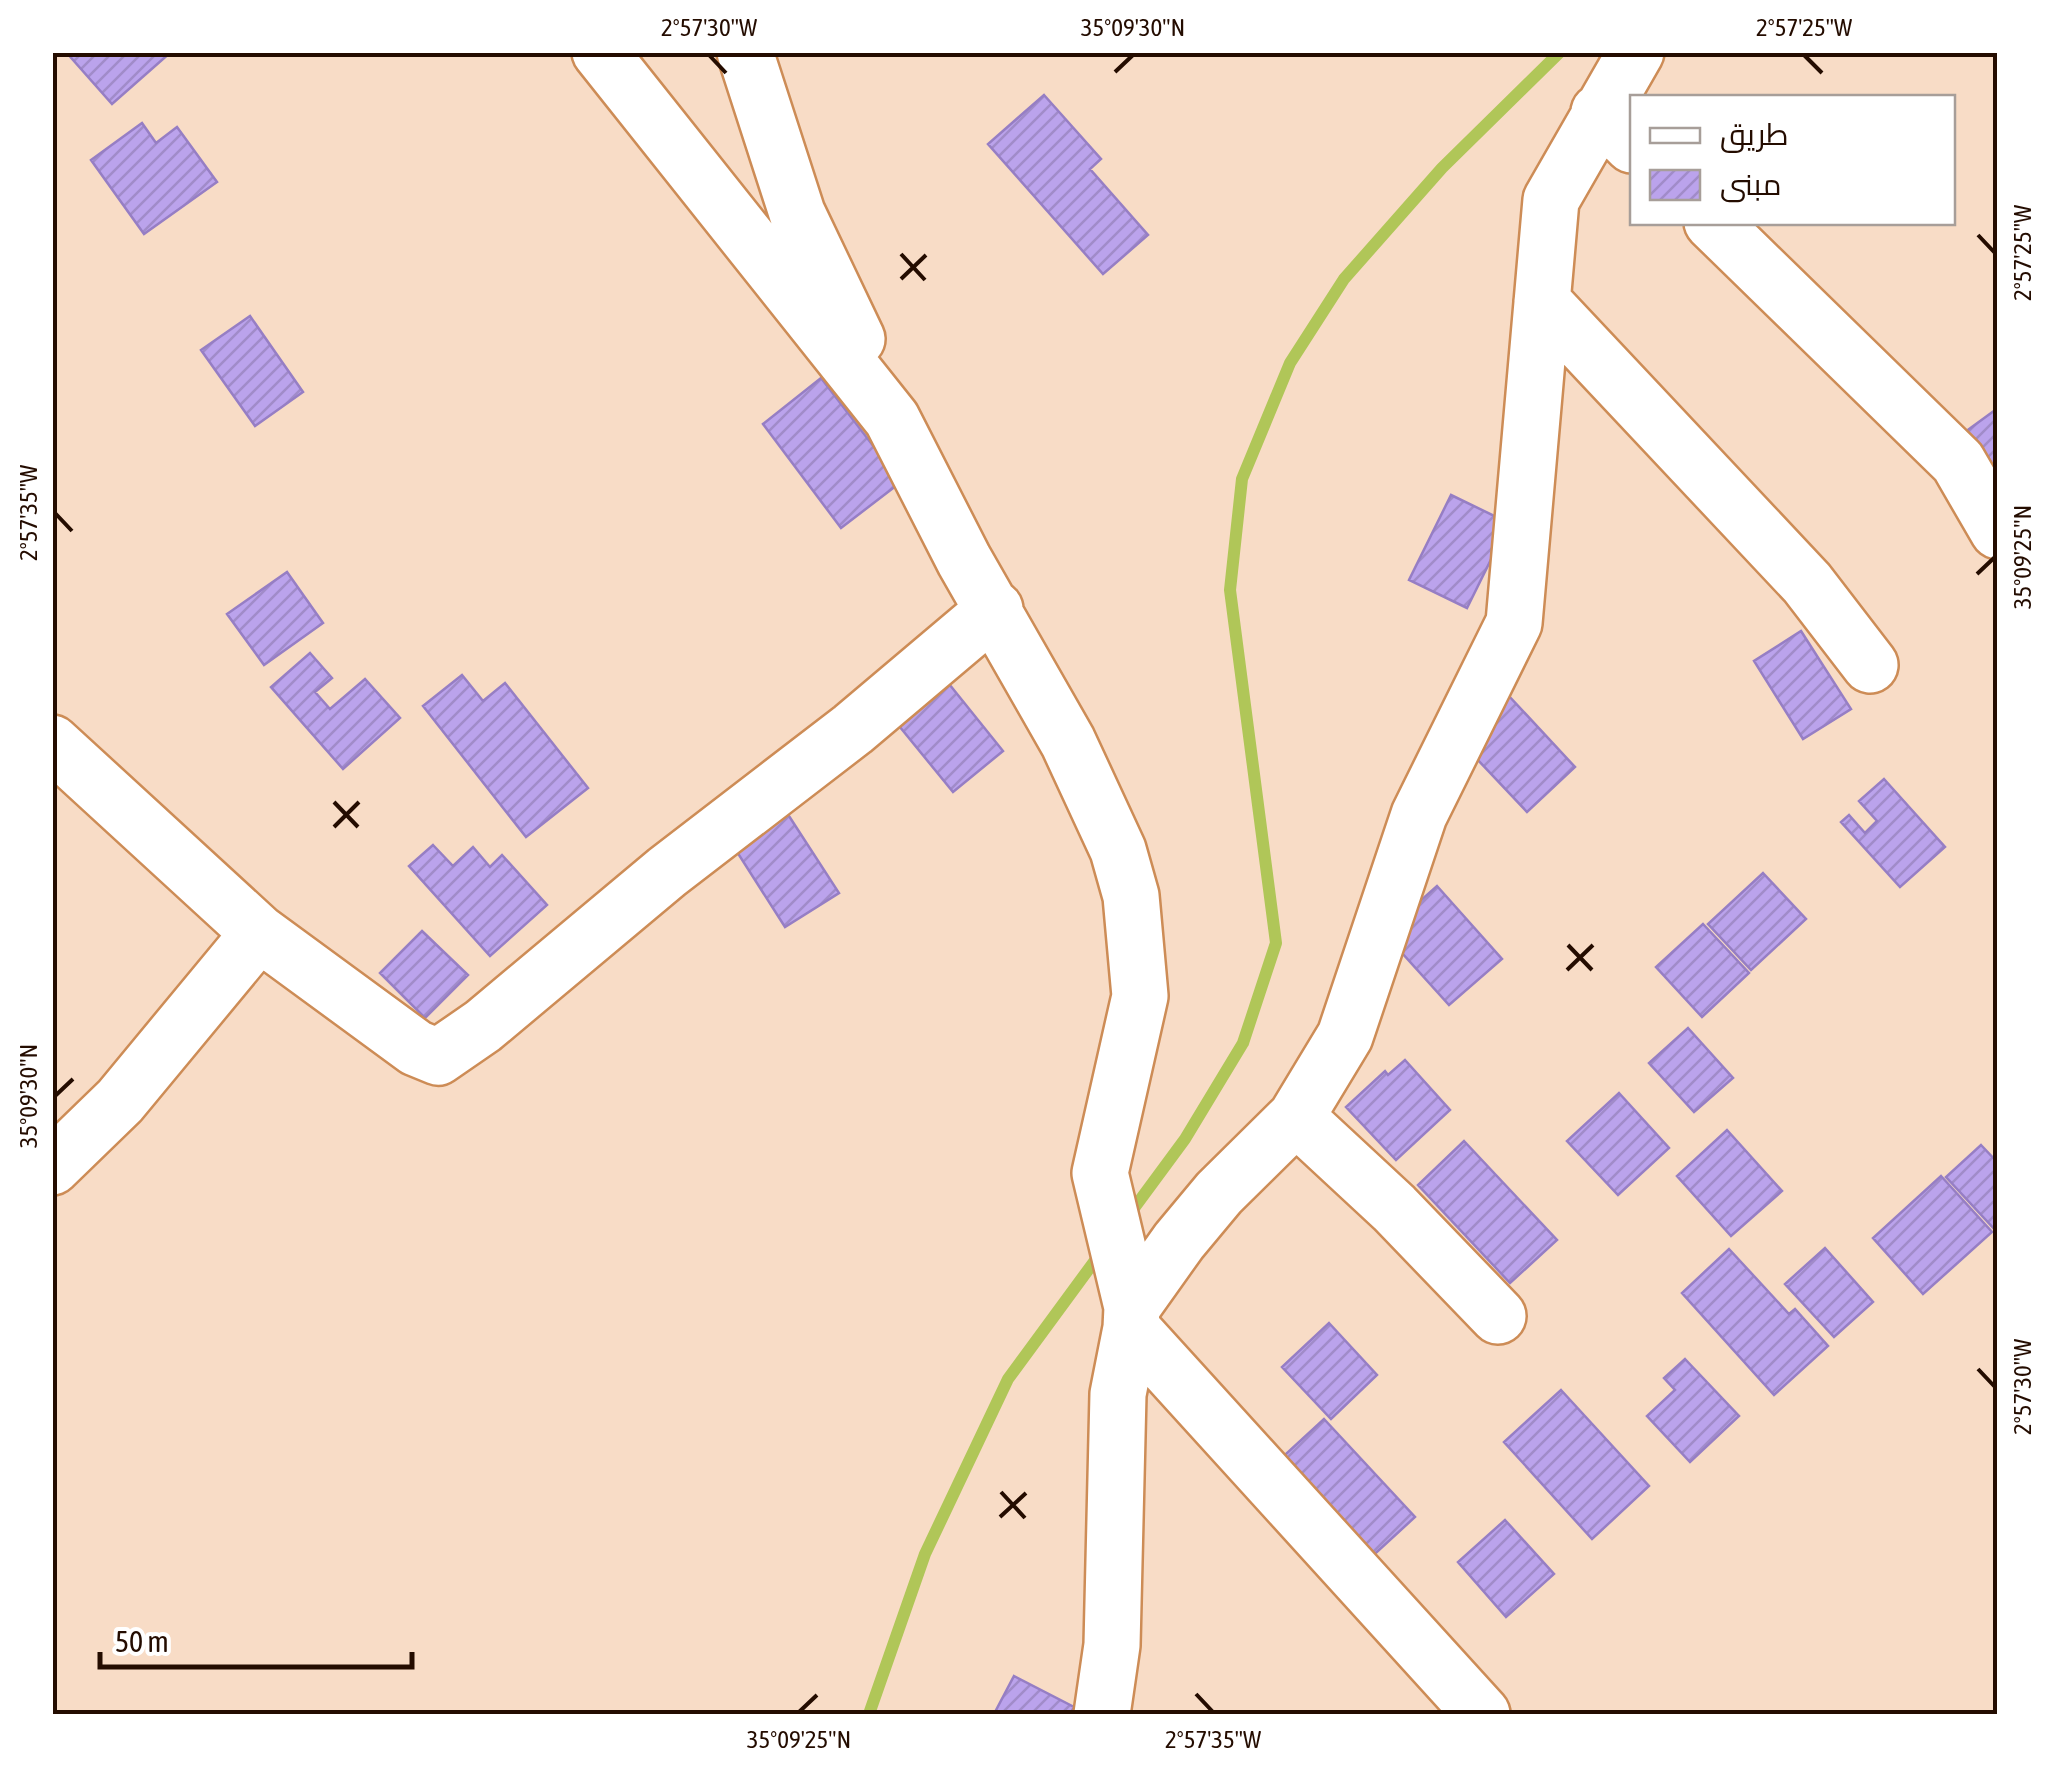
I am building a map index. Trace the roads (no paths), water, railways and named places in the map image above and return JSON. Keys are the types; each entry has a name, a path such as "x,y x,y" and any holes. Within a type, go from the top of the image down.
{"street":[{"path":"600,52 892,419"},
{"path":"745,52 797,214 892,419 964,560 1034,678 1118,850 1131,896 1140,996 1100,1174 1131,1318 1482,1714"},
{"path":"1102,1714 1112,1645 1118,1394 1131,1318 1178,1241 1219,1193 1296,1117 1345,1036 1419,815 1514,623 1550,200 1616,129 1636,52"},
{"path":"1715,225 1958,462 1998,531"},
{"path":"1542,301 1808,582 1870,665"},
{"path":"52,743 259,932 416,1048 438,1057 483,1026 667,872 853,729 995,609"},
{"path":"52,1167 120,1102 259,932"},
{"path":"1296,1117 1394,1208 1498,1316"}],"waterway":[{"path":"1126,1219 1185,1139 1243,1043 1276,943 1230,590 1242,479 1290,363 1344,279 1442,168 1560,52"},
{"path":"869,1714 925,1554 1008,1379 1102,1251"}]}
